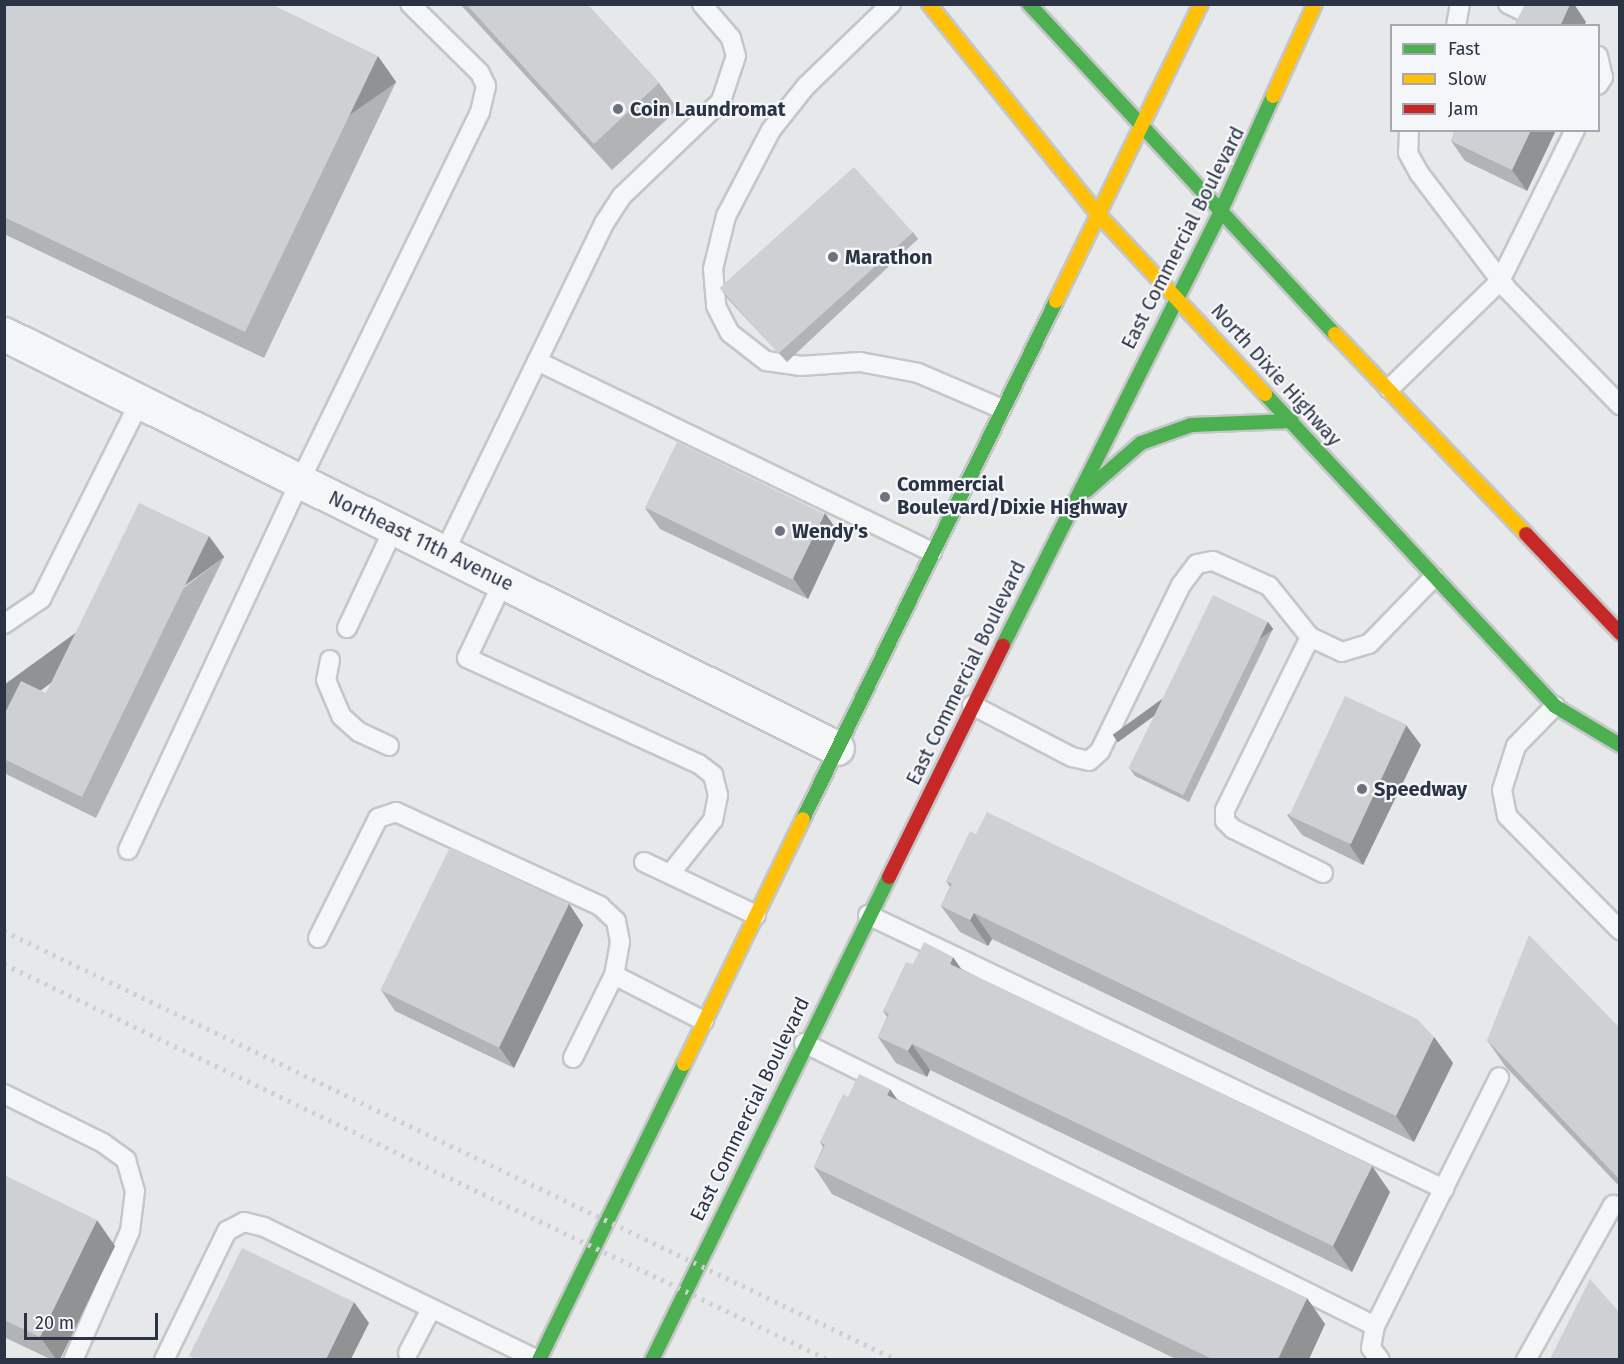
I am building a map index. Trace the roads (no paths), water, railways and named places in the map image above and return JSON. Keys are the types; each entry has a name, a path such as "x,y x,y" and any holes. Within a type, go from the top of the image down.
{"main road":[{"name":"North Dixie Highway","path":"929,4 1097,213 1175,294 1434,577 1556,706 1620,745"},
{"path":"1029,4 1220,213 1620,633"},
{"path":"538,1359 1201,4"},
{"name":"East Commercial Boulevard","path":"652,1359 804,1044 1175,294 1220,213 1315,4"},
{"path":"1073,502 1140,443 1191,425 1292,422"}],"street":[{"name":"Northeast 11th Avenue","path":"4,334 837,748"}],"lane":[{"path":"128,850 300,482 480,112 486,86 480,73 410,4"},
{"path":"444,553 605,222 622,196 721,101 735,56 731,38 702,4"},
{"path":"891,4 806,86 771,130 726,216 713,269 716,306 730,333 766,361 800,366 860,362 918,373 1002,409"},
{"path":"1456,24 1460,4"},
{"path":"1508,4 1541,20"},
{"path":"1600,63 1602,76 1600,81"},
{"path":"1409,132 1408,153 1419,173 1500,281 1620,405"},
{"path":"1389,389 1500,281 1574,132"},
{"path":"537,361 932,552"},
{"path":"4,624 41,598 140,401"},
{"path":"347,628 394,528"},
{"path":"972,705 1072,757 1089,761 1100,751 1181,585 1197,564 1213,561 1269,586 1311,637 1342,652 1369,644 1434,577"},
{"path":"503,582 467,658 699,764 713,775 718,795 713,820 670,874"},
{"path":"1311,637 1243,768 1224,810 1225,822 1323,873"},
{"path":"330,660 326,680 341,717 359,732 389,746"},
{"path":"1556,706 1516,746 1503,790 1507,816 1620,930"},
{"path":"318,938 378,818 396,812 600,906 616,921 620,942 614,975 573,1058"},
{"path":"644,862 756,915"},
{"path":"868,915 1444,1189"},
{"path":"614,975 704,1021"},
{"path":"804,1044 1375,1326"},
{"path":"1380,1359 1371,1348 1375,1326 1499,1077"},
{"path":"4,1094 110,1149 126,1160 135,1191 130,1230 73,1359"},
{"path":"1526,1359 1613,1205"},
{"path":"164,1359 227,1231 244,1222 264,1227 430,1309 538,1359"},
{"path":"412,1357 430,1309"}],"railway":[{"path":"4,931 897,1360"},
{"path":"4,964 829,1360"}],"place":[{"name":"Coin Laundromat","path":"618,109"},
{"name":"Marathon","path":"833,257"},
{"name":"Commercial Boulevard/Dixie Highway","path":"885,497"},
{"name":"Wendy's","path":"780,531"},
{"name":"Speedway","path":"1362,789"}]}
